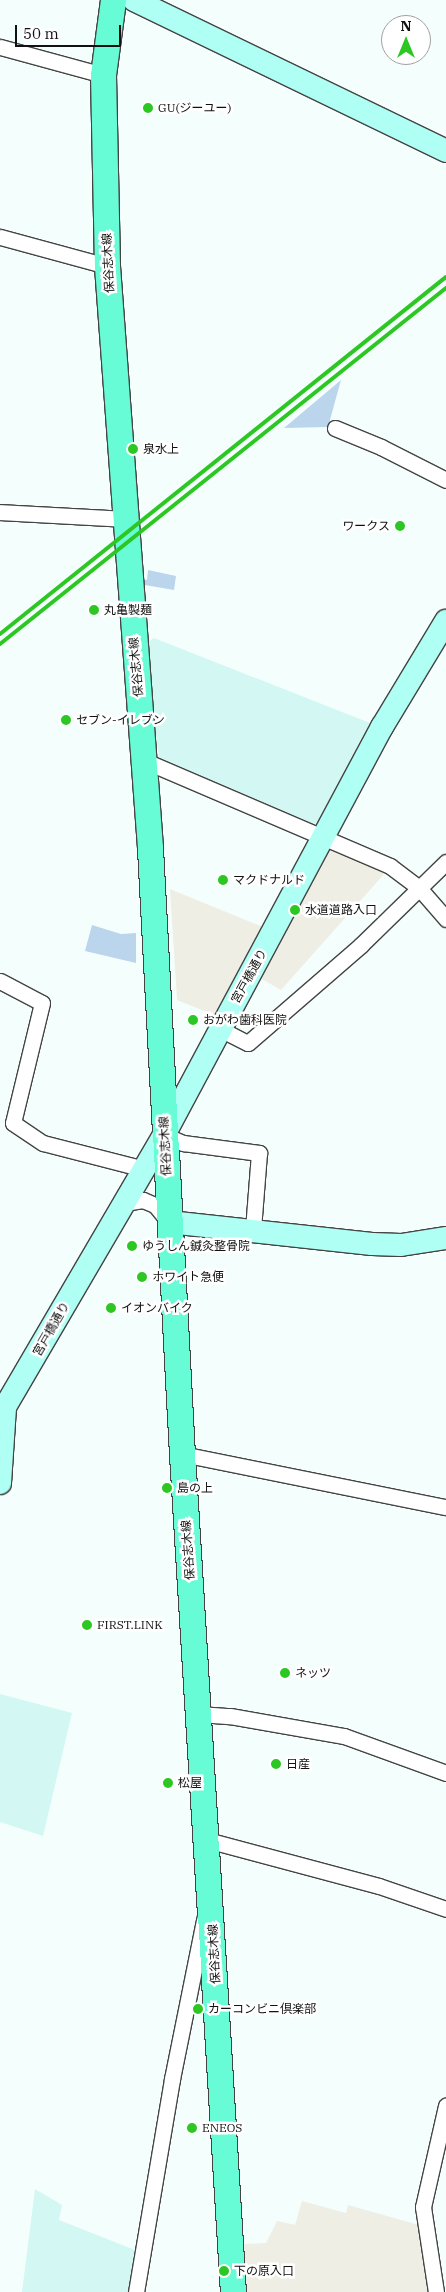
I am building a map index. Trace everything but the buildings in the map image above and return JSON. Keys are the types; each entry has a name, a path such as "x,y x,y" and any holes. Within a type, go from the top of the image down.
{"main road":[{"name":"保谷志木線","path":"113,0 104,75 107,266 124,519 144,761 182,1454 207,1840 233,2292"}],"street":[{"path":"134,0 446,151"},
{"path":"0,47 104,75"},
{"path":"0,237 107,266"},
{"path":"335,428 381,446 446,480"},
{"path":"0,512 124,519"},
{"name":"宮戸橋通り","path":"0,1483 5,1407 164,1135 413,671 446,621"},
{"path":"144,761 390,866 420,889 446,919"},
{"path":"220,1029 248,1043 362,945 446,862"},
{"path":"0,981 42,1003 13,1123 43,1143 144,1169"},
{"path":"164,1135 183,1143 259,1153 253,1230"},
{"path":"124,1203 143,1200 156,1205 170,1222 372,1244 401,1245 446,1238"},
{"path":"182,1454 446,1507"},
{"path":"199,1714 230,1716 344,1736 446,1773"},
{"path":"207,1840 379,1886 446,1909"},
{"path":"136,2292 173,2069 210,1894"},
{"path":"436,2292 423,2207 446,2106"}],"shaded area":[{"path":"341,380 328,427 284,428"},
{"path":"148,570 176,576 174,590 139,584 140,579 147,580"},
{"path":"154,638 370,723 319,822 314,824 160,762 143,645"},
{"path":"330,844 386,872 281,990 260,978"},
{"path":"170,889 263,927 214,1015 177,1000"},
{"path":"92,925 121,934 136,933 136,963 85,951"},
{"path":"0,1694 72,1713 43,1836 0,1822"},
{"path":"35,2189 62,2205 59,2220 135,2250 129,2292 22,2292"},
{"path":"302,2201 346,2213 348,2205 419,2225 429,2292 244,2292 241,2244 266,2243 277,2221 295,2225"}],"railway":[{"path":"0,634 446,277"},
{"path":"0,644 446,288"}],"place":[{"name":"GU(ジーユー)","path":"148,108"},
{"name":"泉水上","path":"133,449"},
{"name":"ワークス","path":"400,526"},
{"name":"丸亀製麺","path":"94,610"},
{"name":"セブン-イレブン","path":"66,720"},
{"name":"マクドナルド","path":"223,880"},
{"name":"水道道路入口","path":"295,910"},
{"name":"おがわ歯科医院","path":"193,1020"},
{"name":"ゆうしん鍼灸整骨院","path":"132,1246"},
{"name":"ホワイト急便","path":"142,1277"},
{"name":"イオンバイク","path":"111,1308"},
{"name":"島の上","path":"167,1488"},
{"name":"FIRST.LINK","path":"87,1625"},
{"name":"ネッツ","path":"285,1673"},
{"name":"日産","path":"276,1764"},
{"name":"松屋","path":"168,1783"},
{"name":"カーコンビニ倶楽部","path":"198,2009"},
{"name":"ENEOS","path":"192,2128"},
{"name":"下の原入口","path":"224,2271"}]}
